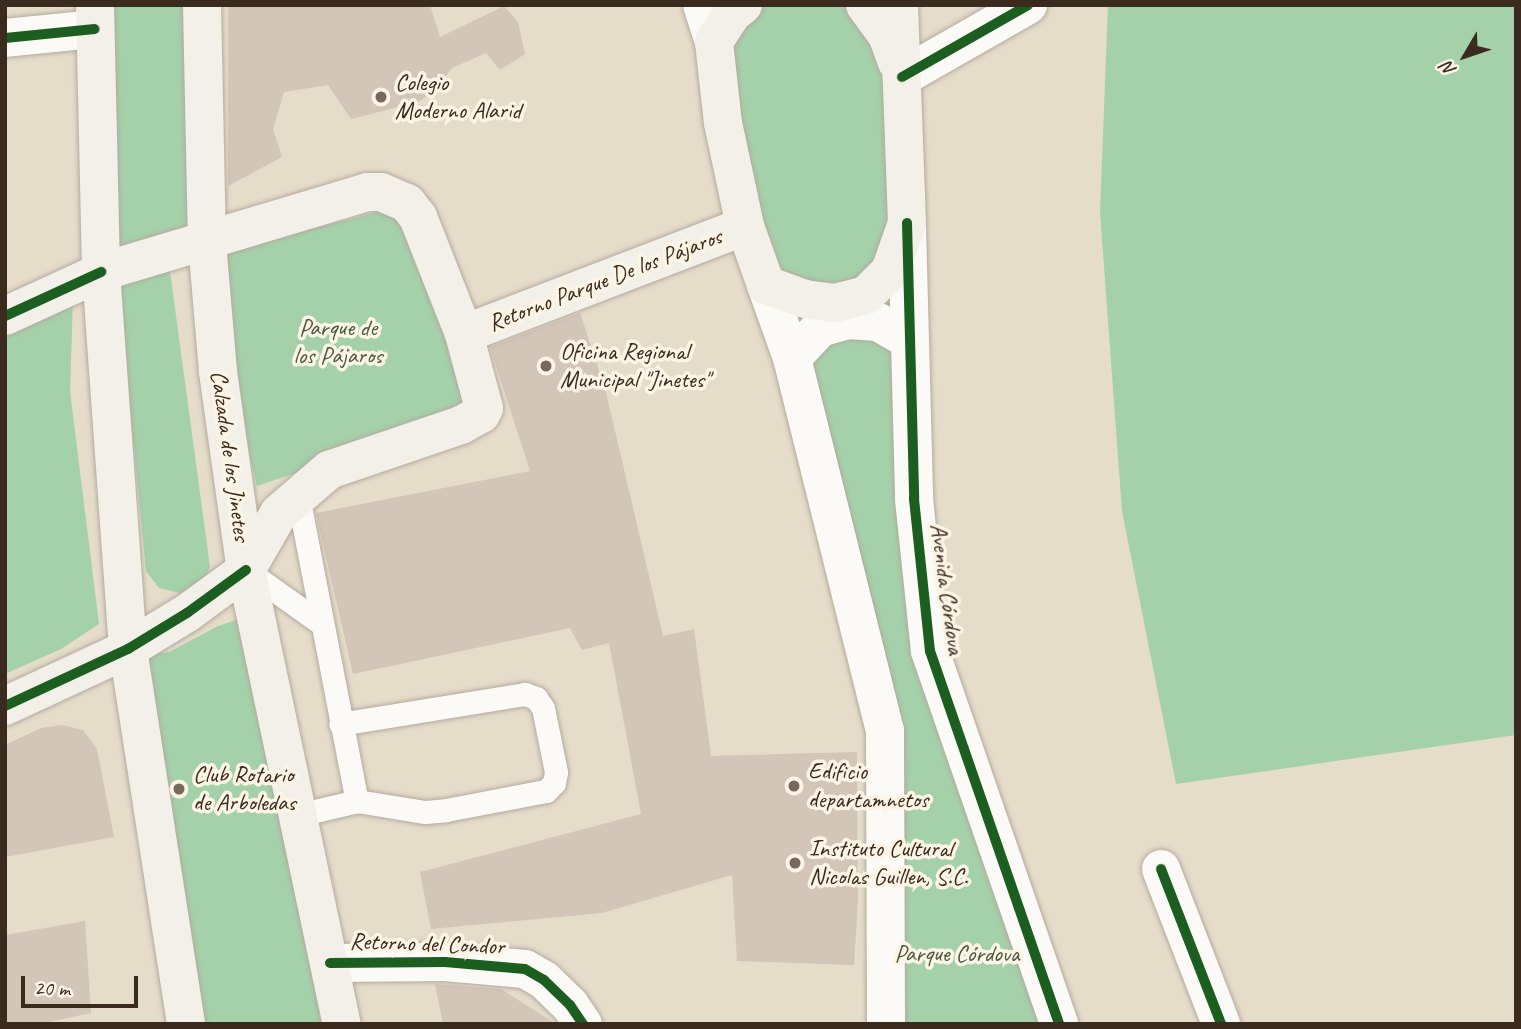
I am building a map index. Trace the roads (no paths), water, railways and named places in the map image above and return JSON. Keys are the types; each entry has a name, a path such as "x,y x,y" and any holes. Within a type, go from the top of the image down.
{"main road":[{"name":"Calzada de los Jinetes","path":"202,5 207,243 218,372 246,570 342,1024"},
{"path":"743,5 732,14 714,42 723,123 745,226 766,285 805,299 835,303 866,295 890,271 907,223"},
{"path":"865,5 887,35 902,77"},
{"name":"Avenida Córdova","path":"899,5 907,223"},
{"path":"95,17 101,272 128,649 186,1024"},
{"name":"Retorno Parque De los Pájaros","path":"5,316 101,272 207,243 367,192 397,196 407,203 418,217 464,334 483,399 481,414 461,425 329,470 279,513 246,570"},
{"name":"Retorno Parque De los Pájaros","path":"464,334 745,226"},
{"path":"5,706 128,649 187,613 246,570"}],"street":[{"path":"702,5 714,42"},
{"path":"902,77 1028,5"},
{"path":"5,38 95,17"},
{"name":"Avenida Córdova","path":"907,223 914,499 930,651 1059,1024"},
{"path":"766,285 792,358 885,732 886,1024"},
{"path":"792,358 820,328 848,320 878,322 908,338"},
{"path":"1161,869 1221,1024"},
{"name":"Retorno del Condor","path":"330,963 445,962 525,969 544,980 570,1005 583,1024"}],"lane":[{"path":"298,496 357,801"},
{"path":"246,570 322,624"},
{"path":"298,815 357,801 425,812 546,791 554,783 556,772 543,708 536,698 525,694 340,724"}],"place":[{"name":"Colegio Moderno Alarid","path":"381,97"},
{"name":"Oficina Regional Municipal \"Jinetes\"","path":"546,366"},
{"name":"Edificio departamnetos","path":"794,786"},
{"name":"Club Rotario de Arboledas","path":"179,789"},
{"name":"Instituto Cultural Nicolas Guillen, S.C.","path":"795,863"}],"park label":[{"name":"Parque de los Pájaros","path":"338,342"},
{"name":"Parque Córdova","path":"957,954"}]}
